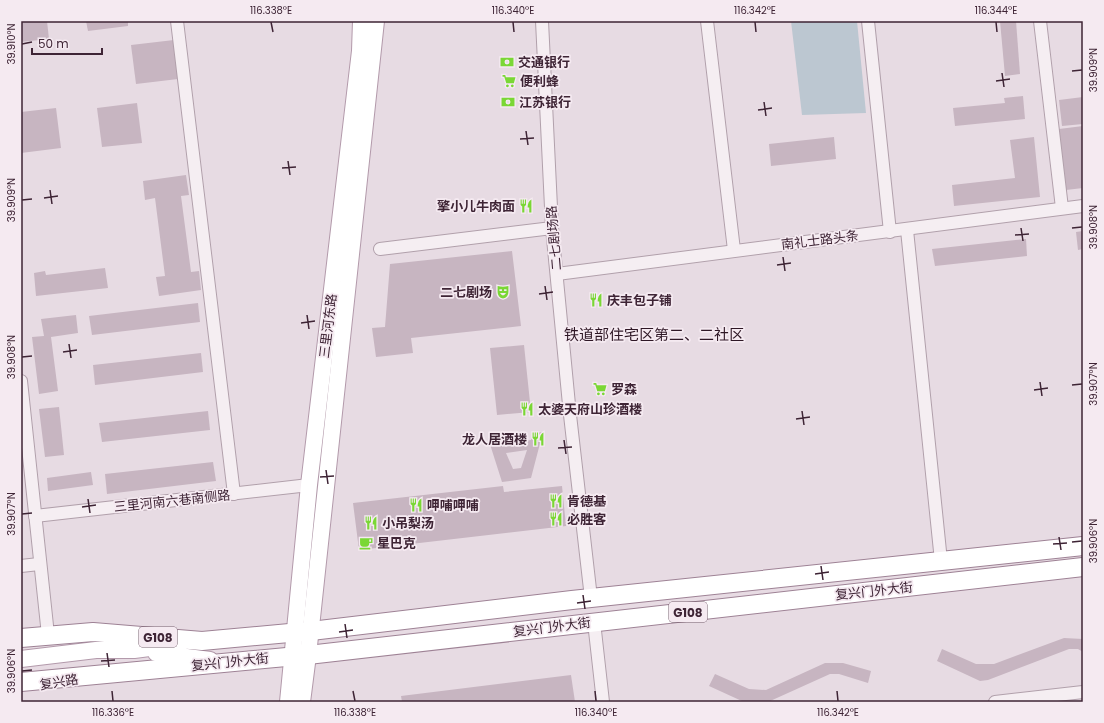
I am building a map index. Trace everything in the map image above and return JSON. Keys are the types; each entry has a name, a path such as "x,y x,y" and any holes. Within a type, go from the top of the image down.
{"highway":[{"name":"复兴门外大街","path":"21,638 99,632 202,641 1083,546"},
{"name":"复兴门外大街","path":"21,682 97,676 300,655 1083,567"}],"main road":[{"name":"三里河东路","path":"302,631 309,485 360,51 361,21"},
{"name":"三里河东路","path":"302,631 376,21"},
{"path":"302,631 300,655 302,702"},
{"path":"134,650 202,641"},
{"path":"21,659 96,650 134,650 228,662"},
{"path":"288,702 300,655"}],"street":[{"path":"177,21 234,494"},
{"name":"二七剧场路","path":"542,21 552,228 571,423 591,598"},
{"path":"707,21 734,250"},
{"path":"868,21 890,232"},
{"path":"1040,21 1062,208"},
{"name":"南礼士路头条","path":"557,274 734,250 907,230 1083,206"},
{"path":"380,249 552,228"},
{"path":"907,230 941,561"},
{"path":"21,381 39,564 48,635"},
{"name":"三里河南六巷南侧路","path":"35,516 309,485"},
{"path":"21,566 39,564"},
{"path":"594,622 603,702"},
{"name":"复兴路","path":"21,688 97,676"},
{"path":"995,702 1083,692"}],"shaded area":[{"path":"791,21 857,21 866,113 802,115"}],"building":[{"path":"21,21 47,21 49,39 21,42"},
{"path":"86,21 128,21 128,26 88,31"},
{"path":"1000,21 1016,21 1020,74 1005,76"},
{"path":"174,40 178,79 136,84 131,45"},
{"path":"1023,96 1025,119 955,126 953,108 1005,103 1004,98"},
{"path":"1083,97 1083,124 1062,126 1059,100"},
{"path":"137,103 142,143 102,147 97,108"},
{"path":"56,108 61,148 21,153 21,112"},
{"path":"1083,126 1083,188 1066,190 1059,129"},
{"path":"834,137 836,159 771,166 769,144"},
{"path":"1034,137 1040,197 954,206 952,185 1015,178 1010,140"},
{"path":"186,175 189,195 181,196 191,272 199,271 201,290 159,296 156,277 165,276 155,198 145,200 143,181"},
{"path":"1083,231 1083,249 1078,250 1076,232"},
{"path":"1026,239 1027,256 935,266 932,249"},
{"path":"512,251 521,326 411,338 413,353 376,357 372,328 385,327 390,264"},
{"path":"105,268 108,288 36,296 34,273 45,271 46,275"},
{"path":"198,303 200,322 92,335 89,316"},
{"path":"76,315 78,333 51,337 58,391 39,394 32,337 44,336 41,319"},
{"path":"524,345 531,412 497,415 490,348"},
{"path":"201,353 203,372 95,385 93,365"},
{"path":"59,407 64,455 45,457 39,409"},
{"path":"208,411 210,430 102,442 99,423"},
{"path":"543,432 531,478 502,482 488,438 498,436 501,444 531,440 533,433","holes":["527,450 521,468 513,469 506,453"]},
{"path":"213,462 216,481 107,494 105,474"},
{"path":"91,472 93,485 48,491 47,478"},
{"path":"503,486 504,492 562,486 566,526 359,550 353,503"},
{"path":"1064,638 1083,639 1083,652 1078,649 1069,649 988,680 980,681 937,661 942,649 976,664 994,664"},
{"path":"825,663 843,663 871,671 868,683 839,674 830,674 768,702 744,702 709,686 715,674 749,689 766,690"},
{"path":"571,675 575,702 402,702 401,696"}],"place":[{"name":"交通银行","path":"507,62"},
{"name":"便利蜂","path":"509,81"},
{"name":"江苏银行","path":"508,102"},
{"name":"擎小儿牛肉面","path":"526,206"},
{"name":"二七剧场","path":"503,292"},
{"name":"庆丰包子铺","path":"596,300"},
{"name":"罗森","path":"600,389"},
{"name":"太婆天府山珍酒楼","path":"527,409"},
{"name":"龙人居酒楼","path":"538,439"},
{"name":"肯德基","path":"556,501"},
{"name":"呷哺呷哺","path":"416,505"},
{"name":"必胜客","path":"556,519"},
{"name":"小吊梨汤","path":"371,523"},
{"name":"星巴克","path":"366,543"}],"district":[{"name":"铁道部住宅区第二、二社区","path":"654,334"}]}
